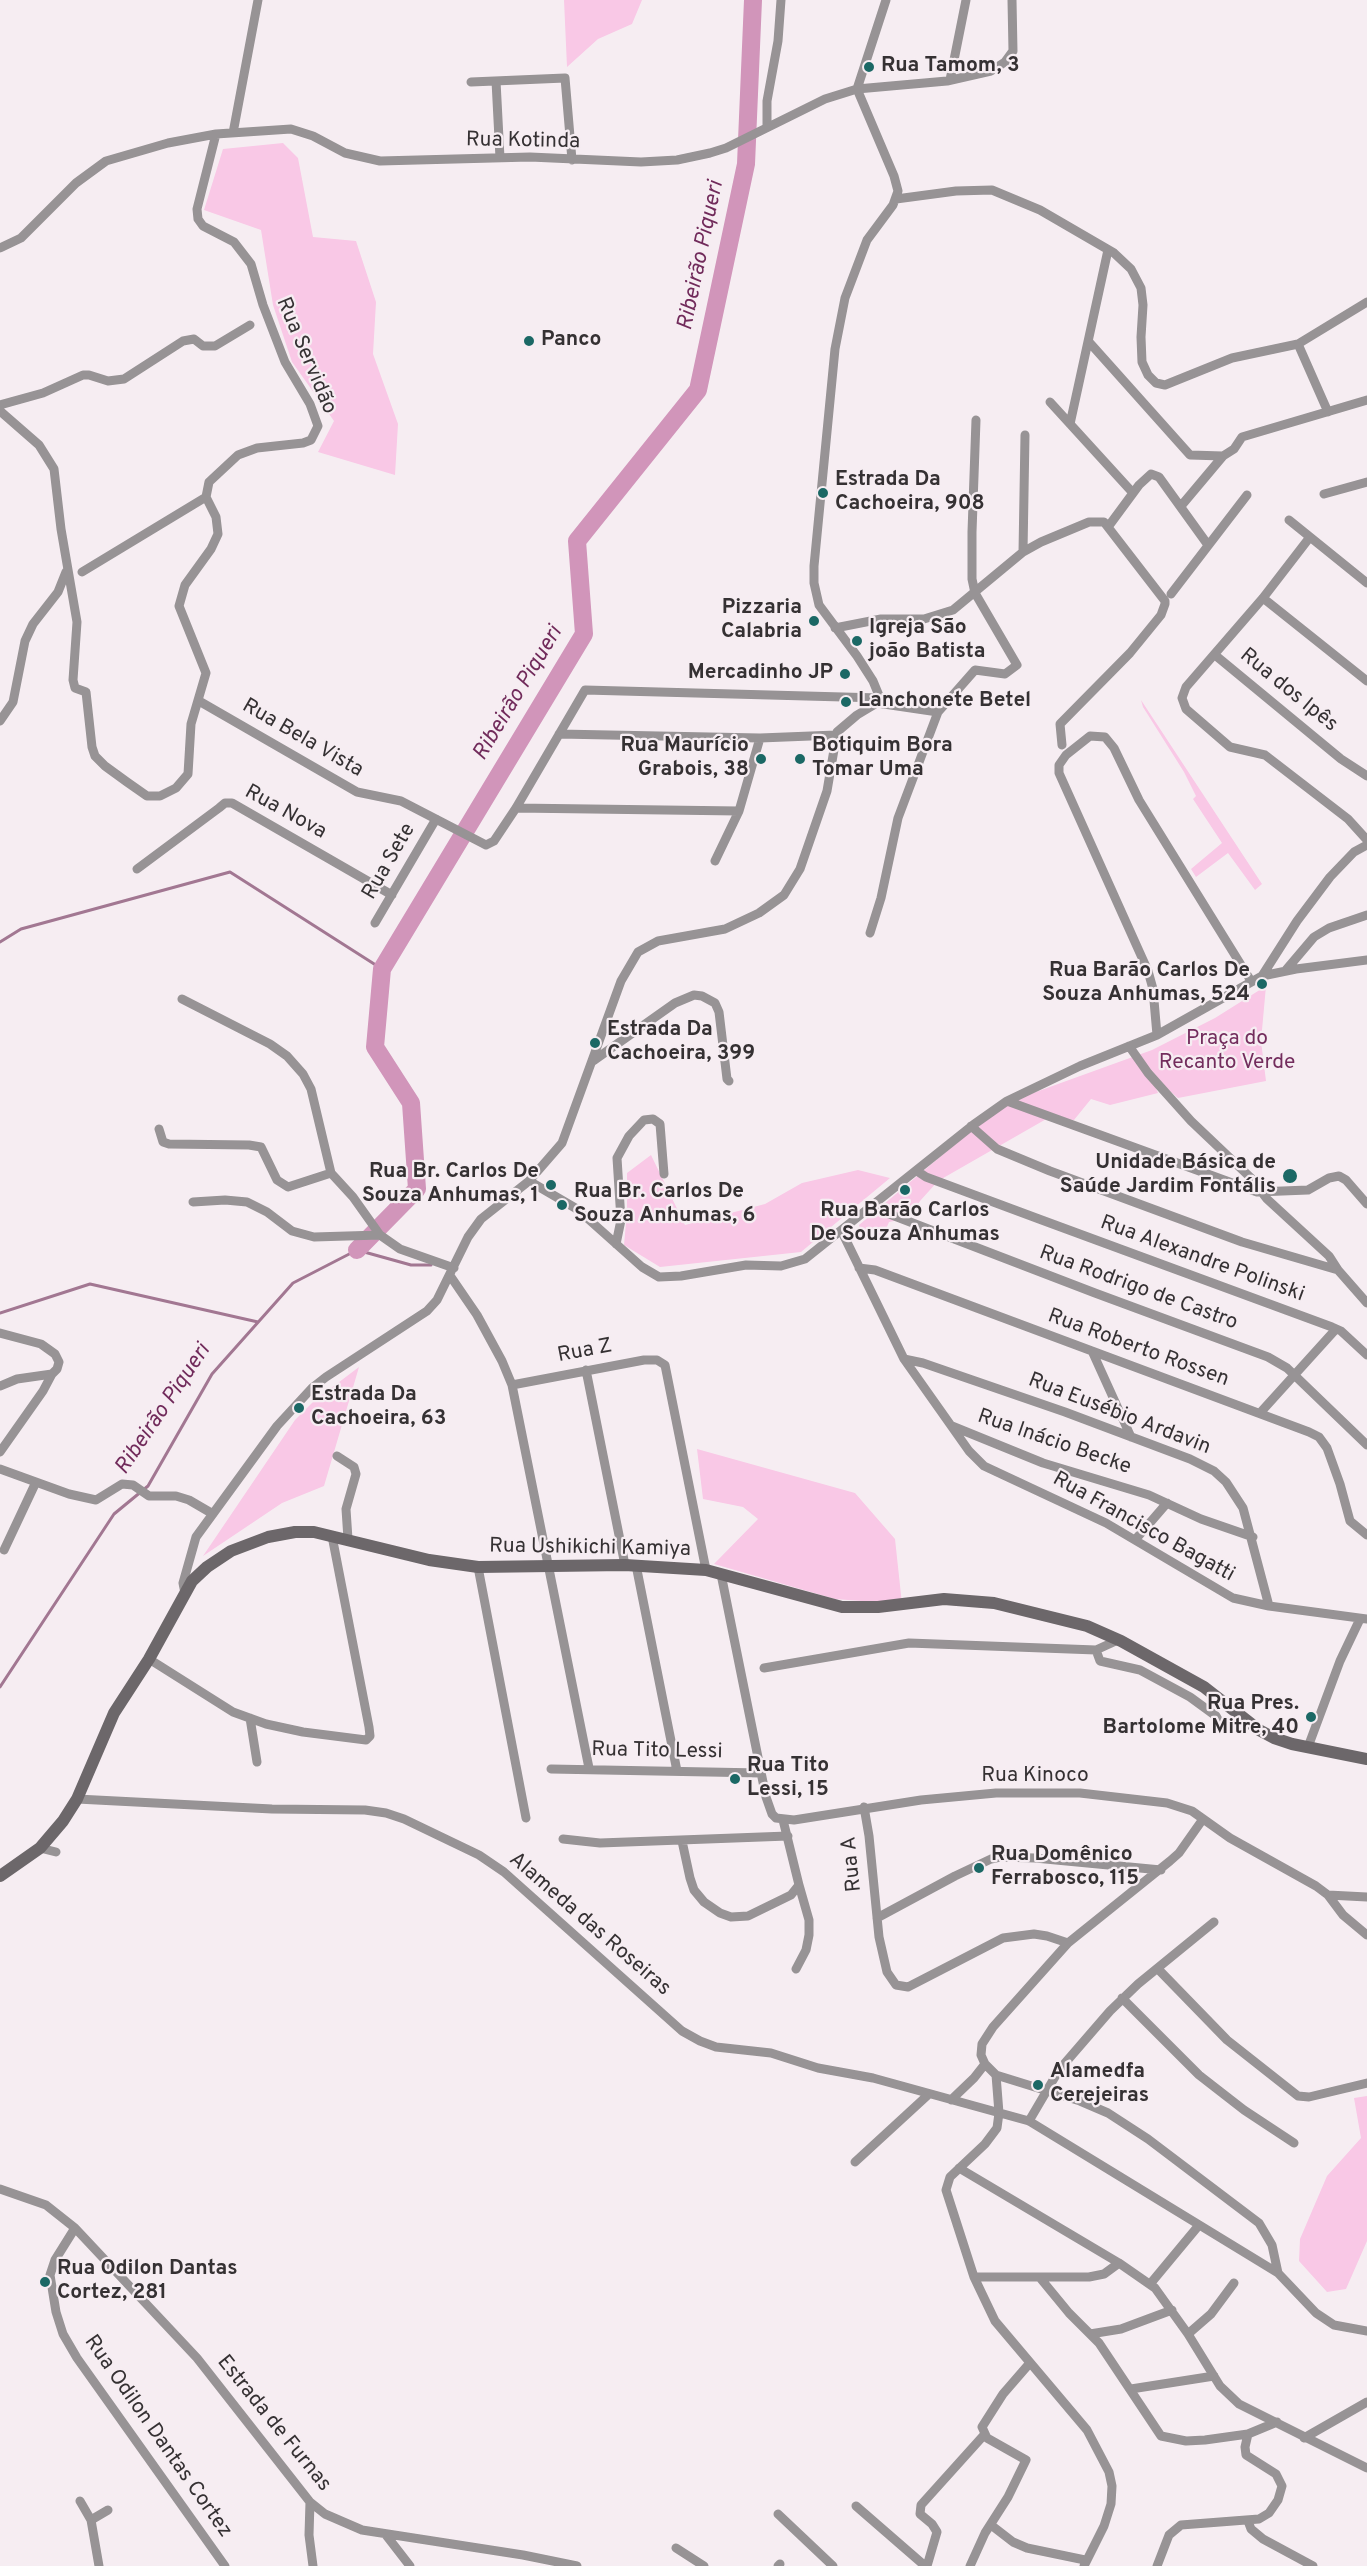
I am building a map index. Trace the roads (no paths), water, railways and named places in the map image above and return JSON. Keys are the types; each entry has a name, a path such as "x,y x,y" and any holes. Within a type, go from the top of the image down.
{"main road":[{"name":"Rua Ushikichi Kamiya","path":"0,1876 39,1848 63,1821 77,1799 114,1713 149,1659 192,1581 207,1566 242,1546 268,1537 295,1532 314,1532 348,1539 376,1549 478,1568 631,1565 706,1570 842,1607 878,1607 944,1599 994,1603 1087,1626 1119,1640 1204,1687 1259,1730 1292,1744 1367,1759"}],"street":[{"path":"233,133 258,0"},
{"path":"766,127 767,101 778,41 781,0"},
{"path":"878,700 873,681 819,605 814,578 835,350 845,298 858,260 873,230 896,199 898,191 896,181 857,89 886,0"},
{"path":"950,80 966,0"},
{"name":"Rua Kotinda","path":"0,248 21,238 76,183 106,161 168,143 216,134 291,129 313,136 345,153 380,161 500,158 641,162 677,160 710,153 745,139 825,99 857,89 950,80 991,71 1011,56 1012,0"},
{"path":"471,82 565,78 572,160"},
{"path":"496,81 500,158"},
{"name":"Rua Servidão","path":"206,497 209,482 238,455 257,448 303,443 311,440 318,426 310,404 285,362 251,264 234,242 203,226 198,219 197,209 216,134"},
{"path":"896,199 956,191 992,190 1040,210 1108,250 1131,269 1141,288 1142,362 1148,375 1156,382 1165,385 1232,358 1298,344 1367,302"},
{"path":"1070,424 1108,250"},
{"path":"0,405 43,393 83,375 114,381 124,379 183,341 194,339 203,346 215,346 250,325"},
{"path":"1089,342 1190,455 1223,456"},
{"path":"1298,344 1328,412"},
{"path":"1181,506 1223,456 1234,449 1242,437 1367,400"},
{"path":"1050,402 1133,493"},
{"path":"0,411 39,445 54,468 77,622 72,674 74,686 86,692 95,756 105,766 147,796 160,796 176,788 188,774 191,724 206,673 179,606 185,585 211,549 218,534 216,517 206,497 82,572"},
{"path":"870,933 881,898 894,831 938,712 975,670 1005,674 1017,666 975,593 972,579 976,420"},
{"path":"1023,552 1025,435"},
{"path":"1108,527 1133,493 1151,474 1159,477 1208,545"},
{"path":"1324,494 1367,482"},
{"path":"1171,594 1246,495"},
{"path":"1289,520 1367,583"},
{"path":"835,628 881,619 933,617 953,610 1023,552 1089,522 1104,522 1165,600 1165,604 1161,615 1130,653 1060,724 1062,745"},
{"path":"1310,537 1263,598 1186,687 1182,698 1186,709 1230,747 1265,755 1348,819 1367,840"},
{"path":"0,721 13,702 25,641 33,624 63,584 68,567"},
{"path":"1263,598 1367,681"},
{"name":"Rua dos Ipês","path":"1215,655 1341,759 1367,776"},
{"path":"739,811 516,808 585,690 878,700 938,712"},
{"path":"185,1593 183,1584 196,1537 277,1426 312,1388 342,1364 415,1321 427,1311 437,1300 468,1238 481,1219 529,1181 562,1143 621,981 638,952 658,941 710,933 733,926 759,913 784,895 800,869 827,791 836,735 840,728 878,700"},
{"name":"Rua Bela Vista","path":"198,701 357,792 401,801 483,844 489,844 516,808"},
{"path":"559,734 760,738 836,735"},
{"path":"1157,1035 1153,989 1148,971 1059,773 1059,765 1066,755 1090,736 1100,735 1109,741 1139,800 1251,981"},
{"path":"715,861 739,811 760,738"},
{"name":"Rua Nova","path":"137,869 225,803 232,803 392,895"},
{"name":"Rua Sete","path":"375,923 436,819"},
{"path":"1262,976 1297,921 1330,877 1354,852 1367,845"},
{"path":"1286,970 1314,937 1329,928 1367,915"},
{"path":"529,1181 577,1209 652,1274 668,1278 746,1265 792,1264 805,1259 842,1232 971,1126 1007,1101 1040,1084 1157,1035 1262,976 1286,970 1367,960"},
{"path":"593,1061 675,1003 694,995 702,996 715,1003 719,1012 729,1081"},
{"path":"182,999 270,1044 287,1056 303,1074 310,1089 331,1173 349,1191 380,1235 400,1249 452,1272 502,1361 512,1385 589,1768"},
{"path":"1129,1046 1148,1073 1191,1120 1329,1256 1338,1270 1367,1303"},
{"path":"1007,1101 1241,1188 1262,1192 1308,1190 1329,1178 1339,1176 1346,1180 1367,1204"},
{"path":"616,1244 621,1220 617,1158 629,1136 641,1123 649,1119 657,1121 662,1130 664,1174"},
{"path":"971,1126 997,1149 1050,1171 1251,1245 1338,1270"},
{"path":"159,1129 163,1142 169,1144 249,1144 261,1147 277,1180 288,1187 331,1173"},
{"name":"Rua Alexandre Polinski","path":"917,1171 926,1177 1336,1329 1367,1355"},
{"path":"193,1202 225,1200 247,1202 267,1212 292,1231 314,1237 380,1235"},
{"name":"Rua Rodrigo de Castro","path":"871,1207 1268,1357 1287,1368 1367,1445"},
{"name":"Rua Inácio Becke","path":"842,1232 904,1359 950,1425 1043,1463 1127,1487 1217,1525 1253,1537"},
{"name":"Rua Roberto Rossen","path":"859,1268 875,1270 1297,1426 1323,1441 1340,1484 1350,1521 1367,1535"},
{"path":"1260,1413 1336,1329"},
{"path":"0,1333 9,1334 49,1349 59,1362 57,1370 52,1374 43,1391 0,1452"},
{"path":"1092,1351 1131,1437"},
{"name":"Rua Z","path":"512,1385 653,1359 665,1365 706,1570"},
{"name":"Rua Eusébio Ardavin","path":"904,1359 969,1378 1131,1437 1197,1462 1220,1476 1244,1508 1269,1606"},
{"path":"586,1370 677,1771"},
{"path":"0,1386 17,1379 52,1374"},
{"name":"Rua Francisco Bagatti","path":"950,1425 969,1451 984,1466 1069,1504 1135,1540 1220,1592 1233,1598 1269,1606 1364,1619"},
{"path":"338,1456 354,1467 356,1474 346,1509 348,1539"},
{"path":"0,1468 69,1494 96,1500 122,1484 133,1485 149,1496 176,1496 189,1500 213,1514"},
{"path":"4,1550 36,1482"},
{"path":"1135,1540 1167,1503"},
{"path":"149,1659 211,1701 250,1718 303,1732 362,1741 369,1738 369,1727 332,1536"},
{"path":"478,1568 526,1818"},
{"path":"721,1574 769,1809 776,1818 783,1820 809,1920 806,1950 796,1968"},
{"path":"1308,1747 1341,1661 1364,1619"},
{"path":"764,1668 909,1643 1096,1650 1119,1640"},
{"path":"1096,1650 1100,1661 1140,1670 1190,1696 1216,1716 1224,1730"},
{"path":"250,1718 257,1762"},
{"name":"Rua Tito Lessi","path":"551,1769 761,1773"},
{"name":"Rua Kinoco","path":"783,1820 951,1796 1054,1792 1167,1803 1182,1806 1239,1843 1328,1895 1343,1915 1367,1935"},
{"name":"Alameda das Roseiras","path":"77,1799 264,1809 365,1810 405,1819 479,1855 504,1872 682,2031 700,2041 716,2047 771,2053 818,2068 873,2078 999,2113"},
{"name":"Rua A","path":"864,1807 879,1937 887,1972 892,1982 908,1988 1003,1938 1034,1934 1068,1943"},
{"path":"1203,1819 1179,1853 1161,1870 1068,1943 986,2037 981,2050 985,2064 996,2075 1080,2101 1108,2113 1148,2139 1259,2223 1272,2245 1278,2273"},
{"path":"563,1839 600,1843 788,1836"},
{"path":"682,1841 694,1890 704,1902 720,1913 731,1917 748,1916 791,1895 799,1885"},
{"path":"39,1848 56,1852"},
{"path":"877,1918 979,1864 1000,1857 1035,1858 1161,1870"},
{"path":"1328,1895 1367,1897"},
{"path":"1029,2121 1059,2070 1122,1998 1215,1922"},
{"path":"1158,1969 1227,2040 1298,2096 1316,2096 1367,2083"},
{"path":"1122,1998 1199,2075 1244,2110 1294,2143"},
{"path":"951,2100 966,2087 985,2064"},
{"path":"991,2525 1013,2542 1027,2548 1085,2563 1109,2512 1113,2498 1112,2481 1104,2460 1087,2430 995,2321 974,2277 945,2190 947,2181 994,2135 999,2113 996,2075"},
{"path":"855,2162 929,2094"},
{"path":"999,2113 1029,2121 1278,2273 1326,2320 1346,2329 1367,2331"},
{"path":"959,2168 1119,2263 1150,2284 1172,2310 1228,2396 1304,2438 1367,2468"},
{"name":"Estrada de Furnas","path":"0,2189 46,2205 75,2228 197,2358 310,2502 325,2514 347,2526 386,2535 523,2554 578,2566"},
{"path":"1150,2284 1199,2225"},
{"name":"Rua Odilon Dantas Cortez","path":"75,2228 55,2260 50,2275 56,2312 63,2334 225,2566"},
{"path":"974,2277 1041,2279 1089,2277 1104,2274 1119,2263"},
{"path":"1041,2279 1058,2301 1099,2343 1161,2436 1186,2441 1248,2434 1277,2422"},
{"path":"1188,2334 1211,2314 1234,2283"},
{"path":"1090,2334 1121,2329 1172,2310"},
{"path":"970,2566 1026,2460 984,2435 982,2427 1003,2394 1029,2364"},
{"path":"1131,2389 1214,2376"},
{"path":"1304,2438 1367,2402"},
{"path":"1157,2566 1169,2535 1180,2525 1259,2519 1269,2513 1278,2500 1281,2486 1276,2474 1246,2455 1248,2434"},
{"path":"856,2506 926,2566 937,2532 920,2514 921,2505 984,2435"},
{"path":"80,2501 91,2520 99,2566"},
{"path":"310,2502 309,2535 313,2566"},
{"path":"91,2520 108,2510"},
{"path":"778,2514 833,2566"},
{"path":"1248,2521 1255,2534 1313,2566"},
{"path":"386,2535 410,2566"},
{"path":"676,2548 704,2566"},
{"path":"523,2554 524,2566"}],"waterway":[{"name":"Ribeirão Piqueri","path":"357,1250 417,1189 411,1103 375,1047 382,969 584,634 577,541 698,390 746,164 753,0"},
{"path":"0,942 21,929 230,872 382,969"},
{"name":"Ribeirão Piqueri","path":"0,1687 114,1514 148,1486 212,1374 293,1283 357,1250 411,1265 431,1265"},
{"path":"0,1313 90,1284 258,1322"}],"place":[{"name":"Rua Tamom, 3","path":"869,67"},
{"name":"Panco","path":"529,341"},
{"name":"Estrada Da Cachoeira, 908","path":"823,493"},
{"name":"Pizzaria Calabria","path":"814,621"},
{"name":"Igreja São joão Batista","path":"857,641"},
{"name":"Mercadinho JP","path":"845,674"},
{"name":"Lanchonete Betel","path":"846,702"},
{"name":"Rua Maurício Grabois, 38","path":"761,759"},
{"name":"Botiquim Bora Tomar Uma","path":"800,759"},
{"name":"Rua Barão Carlos De Souza Anhumas, 524","path":"1262,984"},
{"name":"Estrada Da Cachoeira, 399","path":"595,1043"},
{"name":"Unidade Básica de Saúde Jardim Fontális","path":"1290,1176"},
{"name":"Rua Br. Carlos De Souza Anhumas, 1","path":"551,1185"},
{"name":"Rua Barão Carlos De Souza Anhumas","path":"905,1190"},
{"name":"Rua Br. Carlos De Souza Anhumas, 6","path":"562,1205"},
{"name":"Estrada Da Cachoeira, 63","path":"299,1408"},
{"name":"Rua Pres. Bartolome Mitre, 40","path":"1311,1717"},
{"name":"Rua Tito Lessi, 15","path":"735,1779"},
{"name":"Rua Domênico Ferrabosco, 115","path":"979,1868"},
{"name":"Alamedfa Cerejeiras","path":"1038,2085"},
{"name":"Rua Odilon Dantas Cortez, 281","path":"45,2282"}],"park label":[{"name":"Praça do Recanto Verde","path":"1227,1052"}]}
